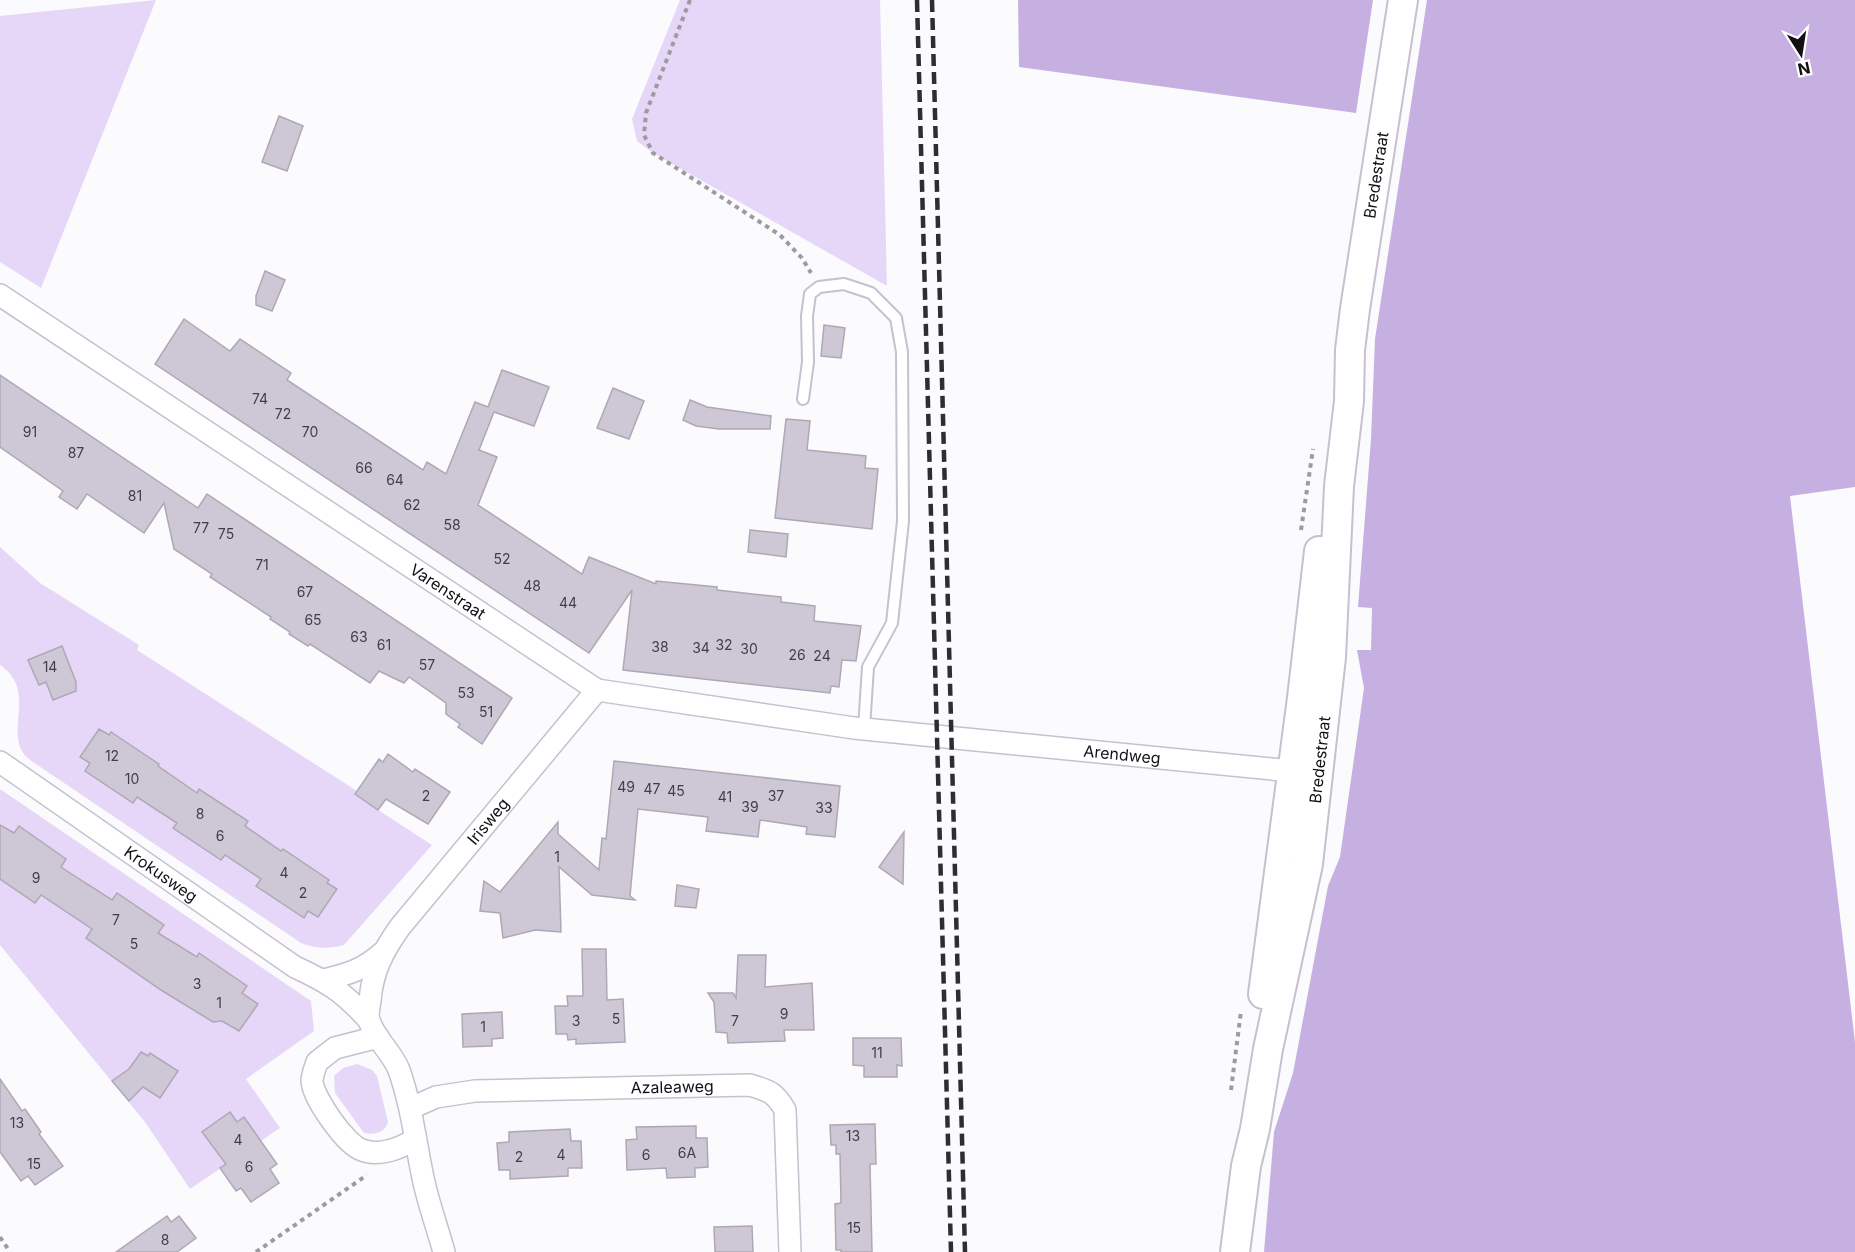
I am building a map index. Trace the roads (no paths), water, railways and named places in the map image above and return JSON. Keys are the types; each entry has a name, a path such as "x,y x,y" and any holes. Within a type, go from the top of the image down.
{"main road":[{"name":"Bredestraat","path":"1235,1252 1246,1166 1255,1129 1268,1049 1308,864 1330,667 1338,486 1349,400 1350,350 1403,0"},
{"name":"Bredestraat","path":"1246,1166 1245,1128 1292,771 1331,447 1338,398 1350,350"}],"street":[{"name":"Varenstraat","path":"0,295 597,690 864,728 952,736"},
{"name":"Irisweg","path":"324,980 347,975 368,966 382,952 400,927 597,690"},
{"name":"Arendweg","path":"952,736 1292,771"},
{"name":"Krokusweg","path":"1,760 295,967 324,980"},
{"name":"Irisweg","path":"368,1019 370,990 382,952"},
{"path":"324,980 348,997 368,1019 378,1037 391,1053 411,1108 422,1176 444,1252"},
{"path":"378,1037 335,1048 317,1062 312,1081 317,1098 347,1140 362,1150 382,1152 401,1148 415,1139"},
{"name":"Azaleaweg","path":"411,1108 436,1097 475,1091 750,1085 769,1091 778,1097 785,1110 790,1252"}],"lane":[{"path":"802,399 808,362 807,316 810,294 819,287 844,284 871,293 896,318 902,352 903,521 892,623 867,667 864,728"}],"railway":[{"path":"917,0 951,1252"},
{"path":"932,0 965,1252"}]}
